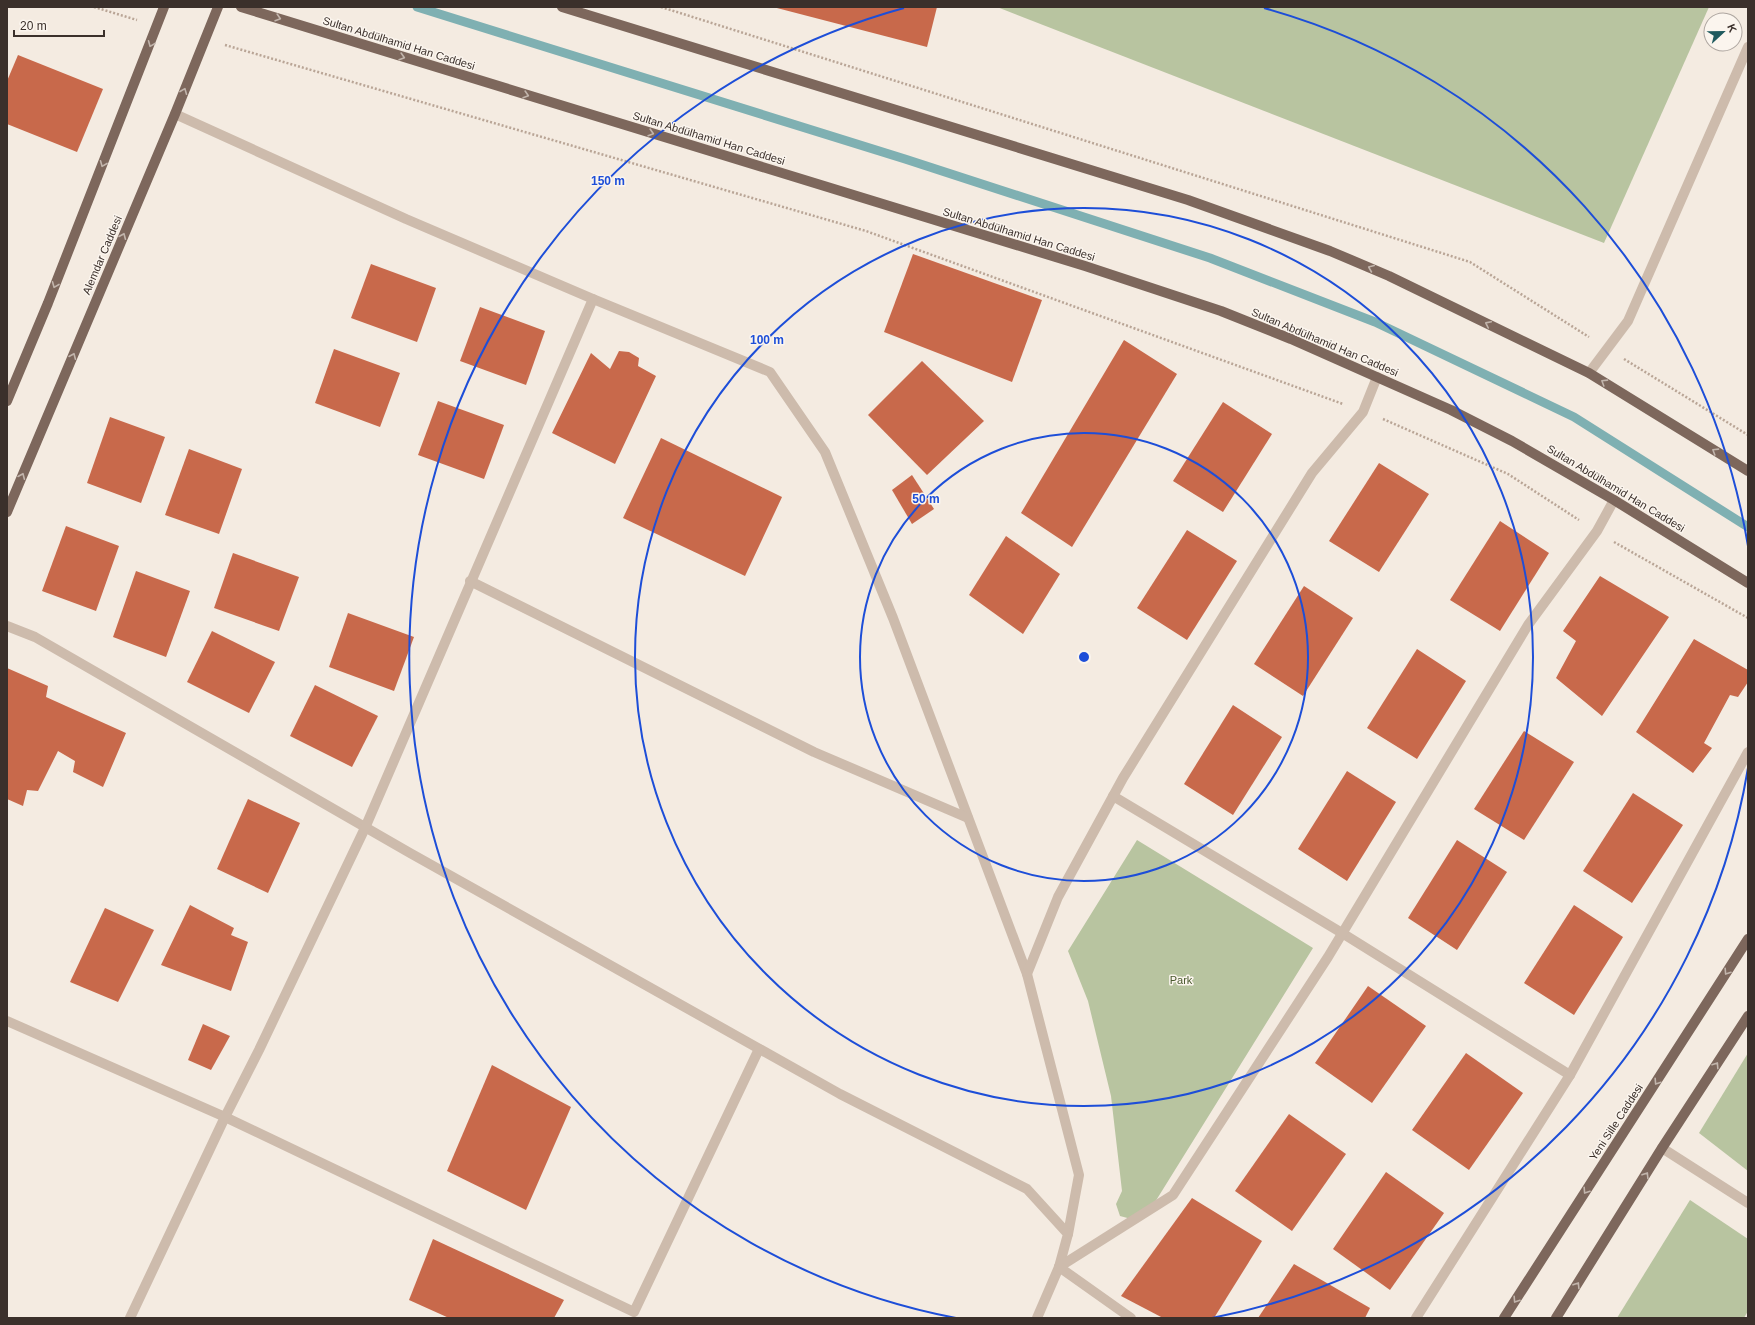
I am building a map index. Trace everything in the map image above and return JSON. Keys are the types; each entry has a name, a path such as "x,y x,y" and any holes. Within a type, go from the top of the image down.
{"main road":[{"path":"7,401 48,303 158,26 164,7"},
{"name":"Alemdar Caddesi","path":"7,512 175,114 218,7"},
{"name":"Sultan Abdülhamid Han Caddesi","path":"241,7 1148,286 1221,311 1378,377 1512,441 1614,500 1748,584"},
{"path":"562,7 1188,200 1330,251 1389,276 1589,373 1748,471"},
{"name":"Yeni Sille Caddesi","path":"1504,1318 1748,939"},
{"path":"1556,1318 1662,1148 1748,1016"}],"street":[{"path":"1589,373 1628,322 1748,47"},
{"path":"175,114 406,219 593,299 770,372 825,452 893,618 1027,974 1079,1175 1068,1234 1059,1267 1038,1318"},
{"path":"130,1318 225,1117 259,1050 365,828 470,581 593,299"},
{"path":"1027,974 1058,897 1113,796 1312,473 1363,412 1378,377"},
{"path":"1059,1267 1173,1195 1342,933 1528,625 1597,531 1614,500"},
{"path":"470,581 814,752 968,818"},
{"path":"7,626 35,637 365,828 840,1094 1026,1189 1068,1234"},
{"path":"1416,1318 1570,1075 1748,752"},
{"path":"1113,796 1342,933 1570,1075"},
{"path":"7,1021 225,1117 632,1315 759,1049"},
{"path":"1662,1148 1748,1203"},
{"path":"1059,1267 1131,1318"}],"path":[{"path":"94,7 158,26"},
{"path":"205,40 866,231 1363,412 1508,474 1597,531 1748,618"}],"green space":[{"path":"997,7 1709,7 1707,12 1703,12 1703,20 1604,243"},
{"name":"Park","path":"1137,840 1313,948 1147,1215 1135,1220 1120,1216 1116,1204 1122,1191 1111,1096 1088,1001 1068,951"},
{"path":"1748,1053 1748,1171 1699,1133"},
{"path":"1690,1200 1748,1239 1748,1311 1744,1318 1617,1318"}],"building":[{"path":"773,7 937,7 927,47"},
{"path":"18,55 103,89 77,152 7,124 7,81"},
{"path":"913,254 1042,300 1012,382 884,332"},
{"path":"371,264 436,288 417,342 351,318"},
{"path":"480,307 545,331 526,385 460,361"},
{"path":"1124,340 1177,374 1072,547 1021,513"},
{"path":"334,349 400,373 380,427 315,403"},
{"path":"619,351 629,352 639,358 638,366 656,376 615,464 552,433 591,353 610,369"},
{"path":"922,361 984,421 927,475 868,415"},
{"path":"438,401 504,425 484,479 418,455"},
{"path":"1223,402 1272,434 1223,512 1173,481"},
{"path":"110,417 165,437 141,503 87,483"},
{"path":"661,438 782,497 745,576 623,518"},
{"path":"189,449 242,469 219,534 165,515"},
{"path":"1379,463 1429,494 1379,572 1329,541"},
{"path":"912,475 934,509 912,524 892,490"},
{"path":"1500,521 1549,553 1500,631 1450,600"},
{"path":"66,526 119,546 96,611 42,591"},
{"path":"1187,530 1237,561 1187,640 1137,608"},
{"path":"1006,536 1060,574 1023,634 969,595"},
{"path":"233,553 299,577 279,631 214,608"},
{"path":"136,571 190,591 166,657 113,637"},
{"path":"1600,576 1669,617 1602,716 1556,678 1576,641 1563,631"},
{"path":"1304,586 1353,618 1303,696 1254,664"},
{"path":"348,613 414,637 394,691 329,667"},
{"path":"212,631 275,662 249,713 187,682"},
{"path":"1694,639 1748,670 1748,682 1738,697 1730,695 1704,743 1712,748 1693,773 1636,732"},
{"path":"1417,649 1466,681 1417,759 1367,728"},
{"path":"7,668 48,686 46,697 126,733 103,787 73,772 75,761 58,751 38,791 27,790 23,806 7,799"},
{"path":"315,685 378,716 352,767 290,736"},
{"path":"1233,705 1282,737 1233,815 1184,784"},
{"path":"1524,731 1574,762 1524,840 1474,809"},
{"path":"1347,771 1396,802 1347,881 1298,849"},
{"path":"1633,793 1683,825 1632,903 1583,871"},
{"path":"248,799 300,823 268,893 217,869"},
{"path":"1457,840 1507,872 1457,950 1408,918"},
{"path":"190,905 234,928 231,935 248,942 231,991 161,965"},
{"path":"1574,905 1623,937 1574,1015 1524,983"},
{"path":"105,908 154,930 118,1002 70,982"},
{"path":"1368,986 1426,1026 1372,1103 1315,1063"},
{"path":"203,1024 230,1036 211,1070 188,1060"},
{"path":"1466,1053 1523,1093 1469,1170 1412,1130"},
{"path":"492,1065 571,1107 526,1210 447,1171"},
{"path":"1289,1114 1346,1154 1292,1231 1235,1191"},
{"path":"1386,1172 1444,1213 1390,1290 1333,1249"},
{"path":"1192,1198 1262,1241 1214,1318 1163,1318 1121,1296"},
{"path":"433,1239 564,1300 554,1318 449,1318 409,1300"},
{"path":"1294,1264 1370,1308 1365,1318 1258,1318"}],"waterway":[{"path":"417,7 905,159 1210,258 1375,322 1574,417 1748,527"}]}
